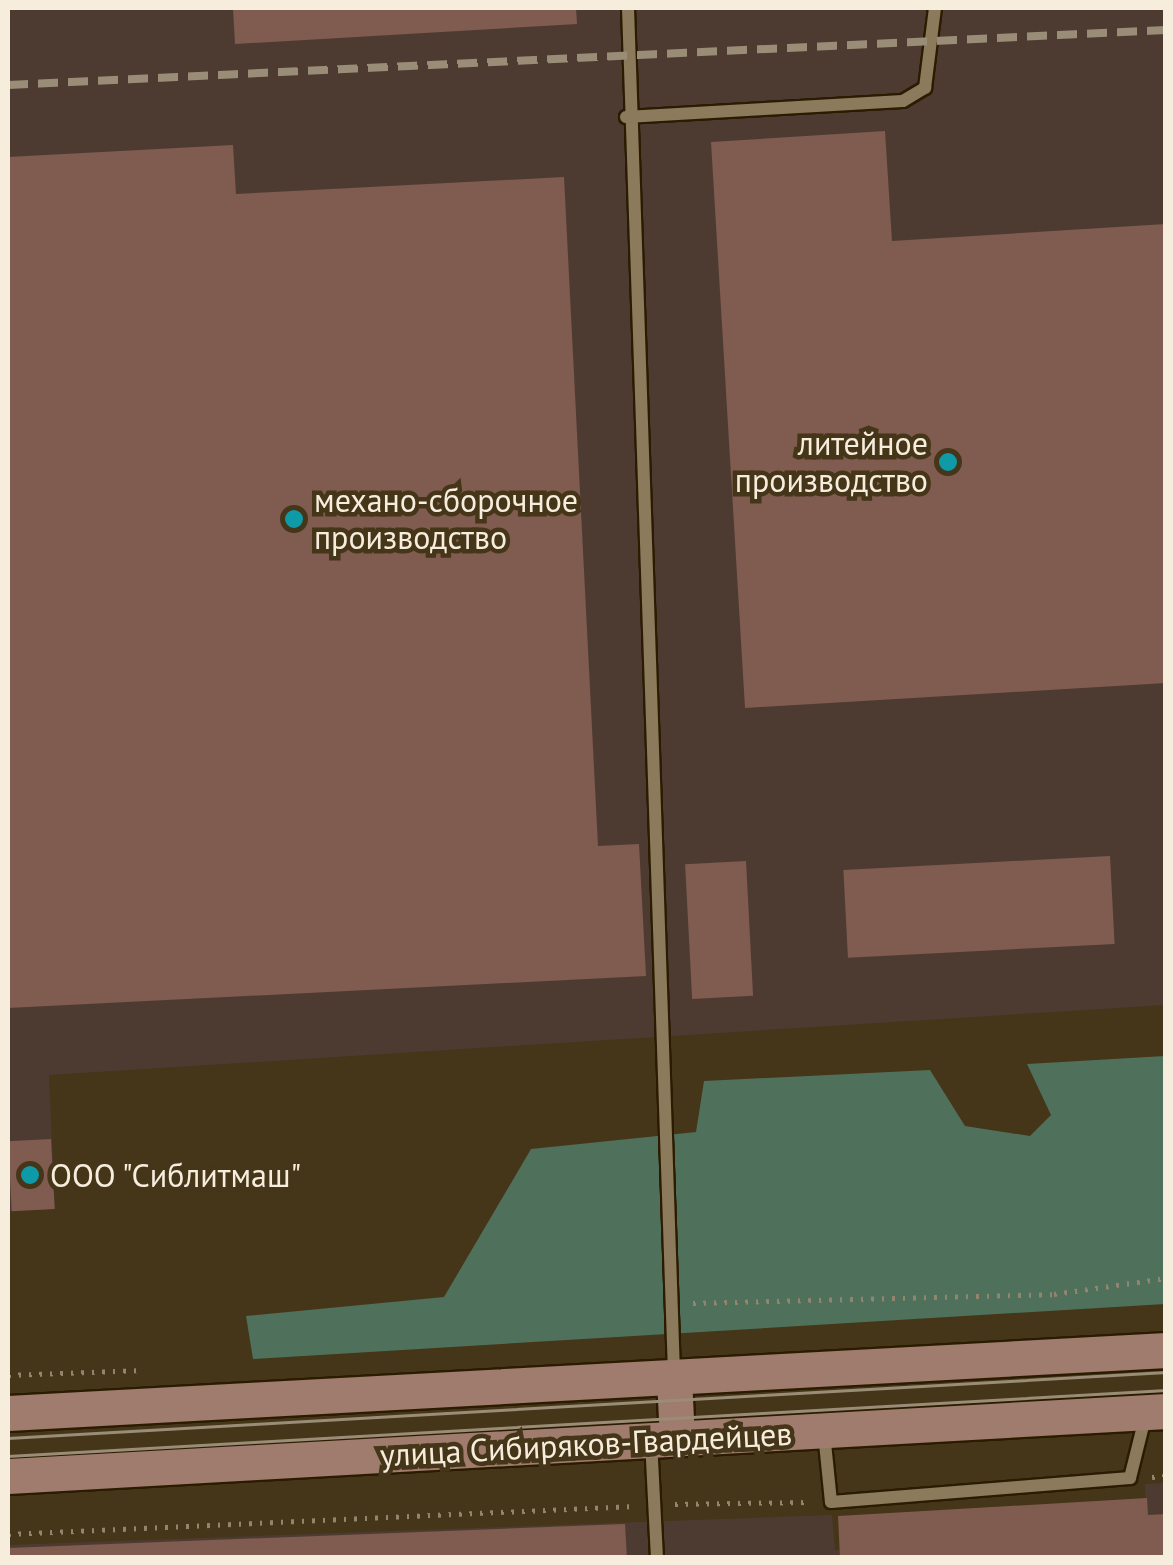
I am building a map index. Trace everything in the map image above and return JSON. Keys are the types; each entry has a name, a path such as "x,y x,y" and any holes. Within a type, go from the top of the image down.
{"main road":[{"name":"улица Сибиряков-Гвардейцев","path":"8,1413 1166,1350"},
{"path":"664,1439 674,1378"},
{"name":"улица Сибиряков-Гвардейцев","path":"8,1476 1156,1411"}],"lane":[{"path":"628,8 626,117 661,850 674,1378"},
{"path":"626,117 903,101 925,88 935,8"},
{"path":"824,1430 831,1502 1130,1478 1156,1411"},
{"path":"658,1558 654,1505 664,1439"}],"path":[{"path":"670,1304 1054,1294 1166,1278"},
{"path":"8,1375 162,1370"},
{"path":"8,1534 654,1505 831,1502"}],"shaded area":[{"name":"ООО \"Сиблитмаш\"","path":"8,8 1165,8 1165,1005 49,1075 55,1209 8,1211"},
{"path":"1165,1483 1165,1557 8,1558 8,1545 832,1515 835,1550 1147,1532 1145,1484"}],"green space":[{"path":"1165,1056 1165,1304 253,1359 246,1316 444,1297 531,1149 696,1132 704,1081 930,1070 965,1126 1030,1136 1051,1115 1027,1064"}],"building":[{"path":"233,8 576,8 577,24 235,44"},
{"name":"литейное производство","path":"885,131 892,241 1166,224 1166,683 745,708 711,142"},
{"name":"механо-сборочное производство","path":"233,145 236,194 564,177 598,846 639,844 646,976 8,1008 8,157"},
{"path":"1110,856 1115,944 848,958 843,870"},
{"path":"746,861 753,996 692,999 685,864"},
{"name":"ООО \"Сиблитмаш\"","path":"51,1139 55,1209 12,1211 8,1141"},
{"path":"1147,1498 1148,1515 1166,1514 1166,1558 840,1558 838,1516"},
{"path":"625,1524 627,1558 8,1558 8,1548"}],"tram line":[{"path":"8,1438 1166,1372"},
{"path":"8,1456 1166,1390"}],"railway":[{"path":"8,85 1166,30"}],"place":[{"name":"литейное производство","path":"948,462"},
{"name":"механо-сборочное производство","path":"294,519"},
{"name":"ООО \"Сиблитмаш\"","path":"30,1175"}]}
